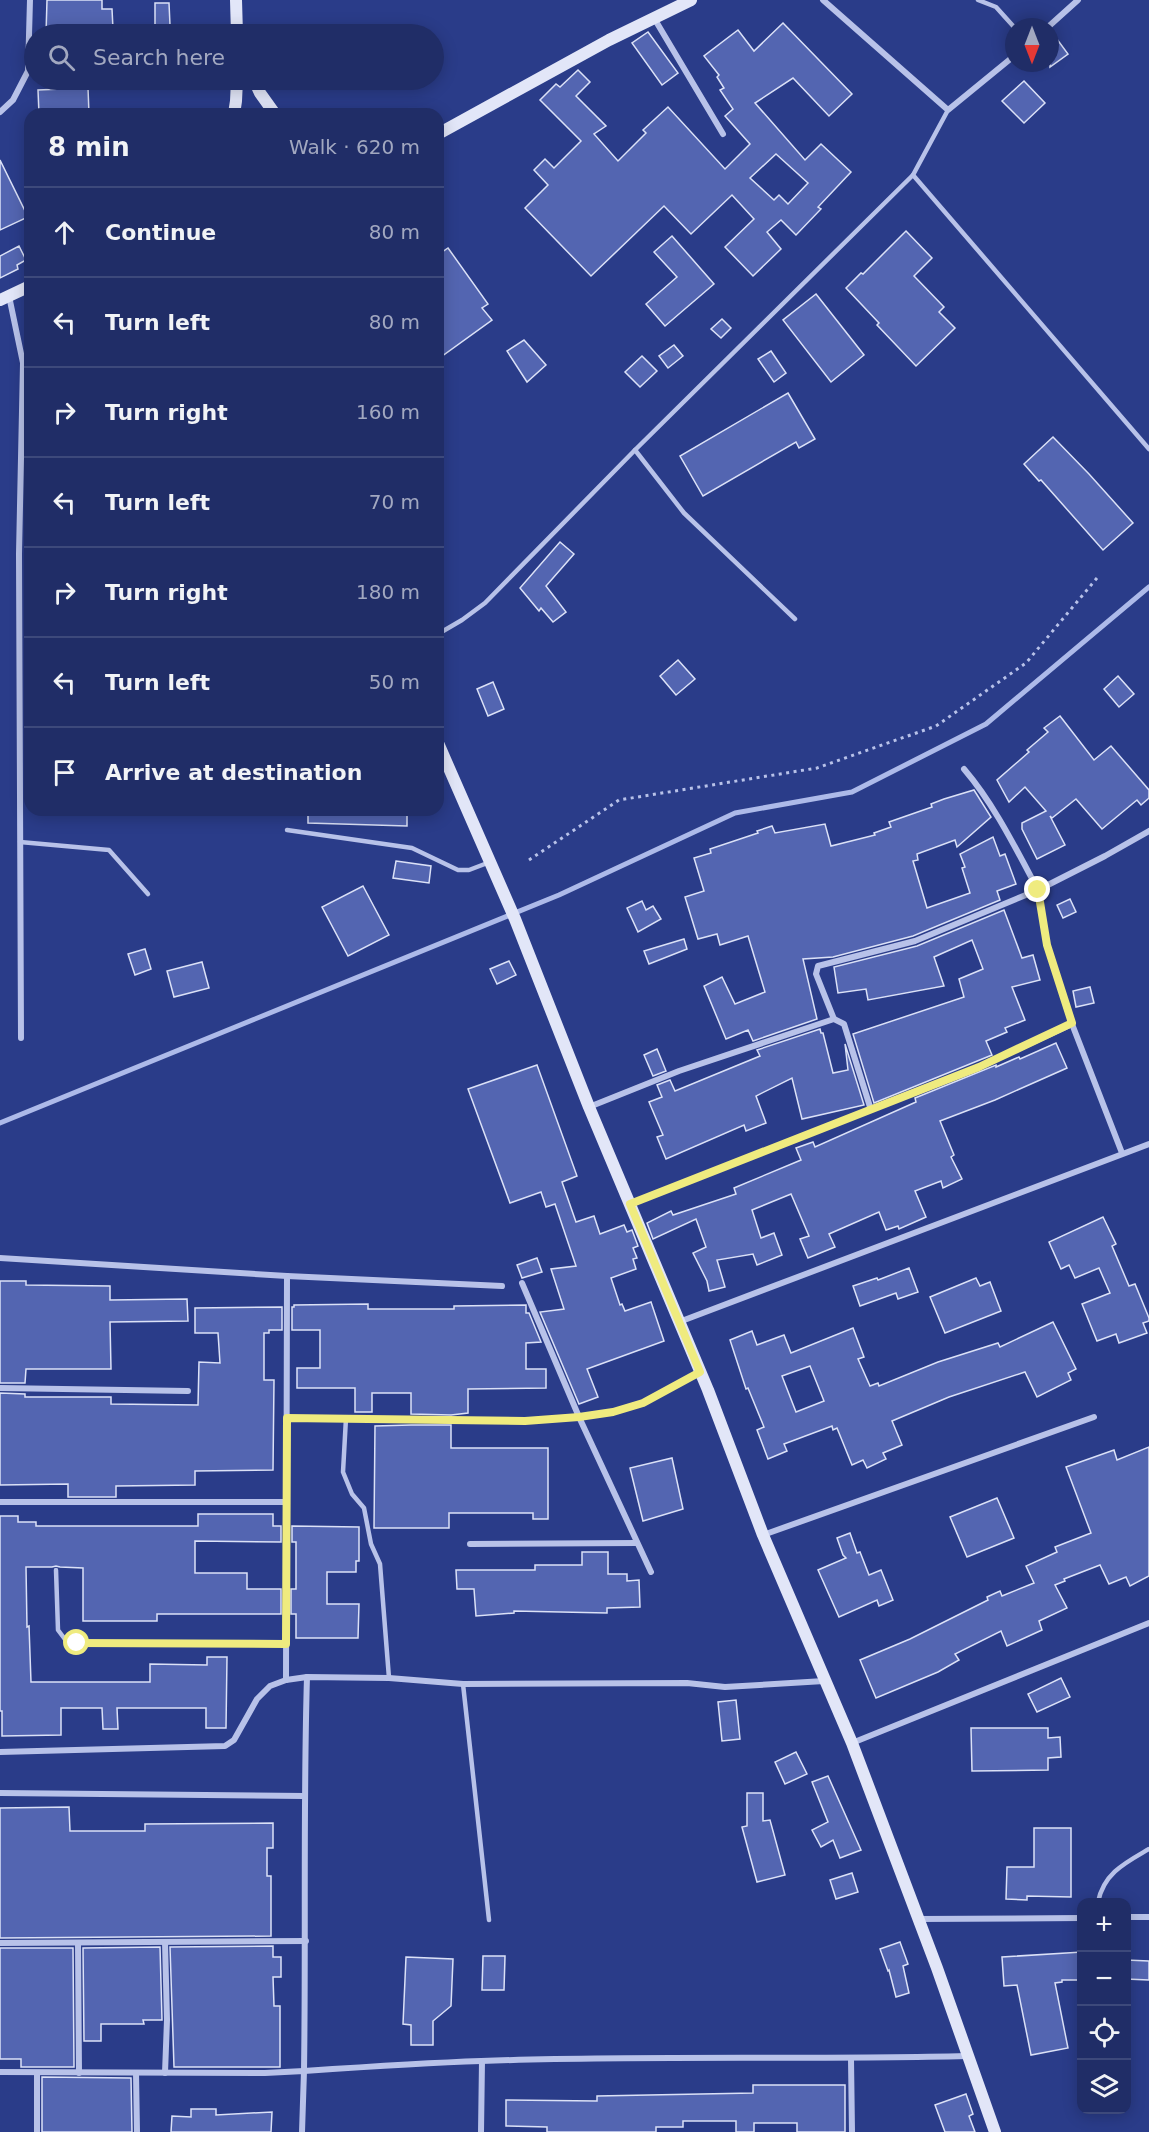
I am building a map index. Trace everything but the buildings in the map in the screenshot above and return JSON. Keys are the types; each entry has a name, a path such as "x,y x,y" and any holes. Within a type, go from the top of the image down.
{"street":[{"path":"30,0 30,24"},
{"path":"236,0 237,24"},
{"path":"444,131 609,40 691,0"},
{"path":"822,0 948,110 1005,63"},
{"path":"1058,18 1078,0"},
{"path":"237,18 239,24"},
{"path":"654,18 723,134"},
{"path":"0,112 13,100 24,82"},
{"path":"235,108 237,90"},
{"path":"259,90 271,108"},
{"path":"21,1038 19,554 23,363 5,298 24,289"},
{"path":"444,757 515,919 589,1107 700,1372 763,1535 852,1743 919,1919 995,2132"},
{"path":"964,769 1010,838 1038,890 1047,945 1072,1023 1122,1153"},
{"path":"871,1110 844,1024 834,1019 816,974 818,966 915,941 1038,890 1149,831"},
{"path":"589,1107 679,1071 834,1019"},
{"path":"630,1204 979,1067 1072,1023"},
{"path":"679,1322 1149,1144"},
{"path":"0,1258 287,1276 502,1286"},
{"path":"286,1680 287,1276"},
{"path":"522,1283 579,1417 651,1572"},
{"path":"287,1418 525,1421 579,1417 613,1412 643,1403 700,1372"},
{"path":"0,1388 188,1391"},
{"path":"763,1535 1094,1417"},
{"path":"0,1502 286,1502"},
{"path":"470,1544 637,1543"},
{"path":"852,1743 1149,1623"},
{"path":"0,1752 229,1745 256,1699 270,1686 286,1680 307,1677 389,1678 463,1684 687,1683 725,1687 824,1681"},
{"path":"302,2132 306,1941 304,1796 307,1677"},
{"path":"0,1793 304,1796"},
{"path":"1131,1917 1149,1917"},
{"path":"919,1919 1077,1918"},
{"path":"0,1942 306,1941"},
{"path":"78,1942 79,2073"},
{"path":"165,1942 167,2020 165,2073"},
{"path":"0,2072 304,2071 482,2061 689,2058 851,2059 967,2056"},
{"path":"851,2059 852,2132"},
{"path":"481,2132 482,2061"},
{"path":"37,2073 37,2132"},
{"path":"135,2073 137,2132"}],"lane":[{"path":"978,0 996,7 1006,18"},
{"path":"444,630 485,603 635,450 913,175 948,110"},
{"path":"913,175 1149,449"},
{"path":"635,450 684,513 795,619"},
{"path":"287,830 412,848 458,870 469,870 490,862"},
{"path":"20,842 109,850 148,894"},
{"path":"346,1418 344,1472 352,1494 364,1508 371,1544 380,1564 389,1678"},
{"path":"56,1569 58,1630 66,1642 286,1644"},
{"path":"463,1684 489,1920"},
{"path":"1099,1898 1101,1890 1119,1867 1149,1849"}],"path":[{"path":"529,860 619,800 817,768 936,726 1026,663 1097,578"}],"waterway":[{"path":"0,1123 559,895 735,813 852,792 986,724 1149,587"}],"route":[{"path":"77,1643 286,1644 287,1418 525,1421 579,1417 613,1412 643,1403 700,1372 630,1204 979,1067 1072,1023 1047,945 1038,890"}]}
